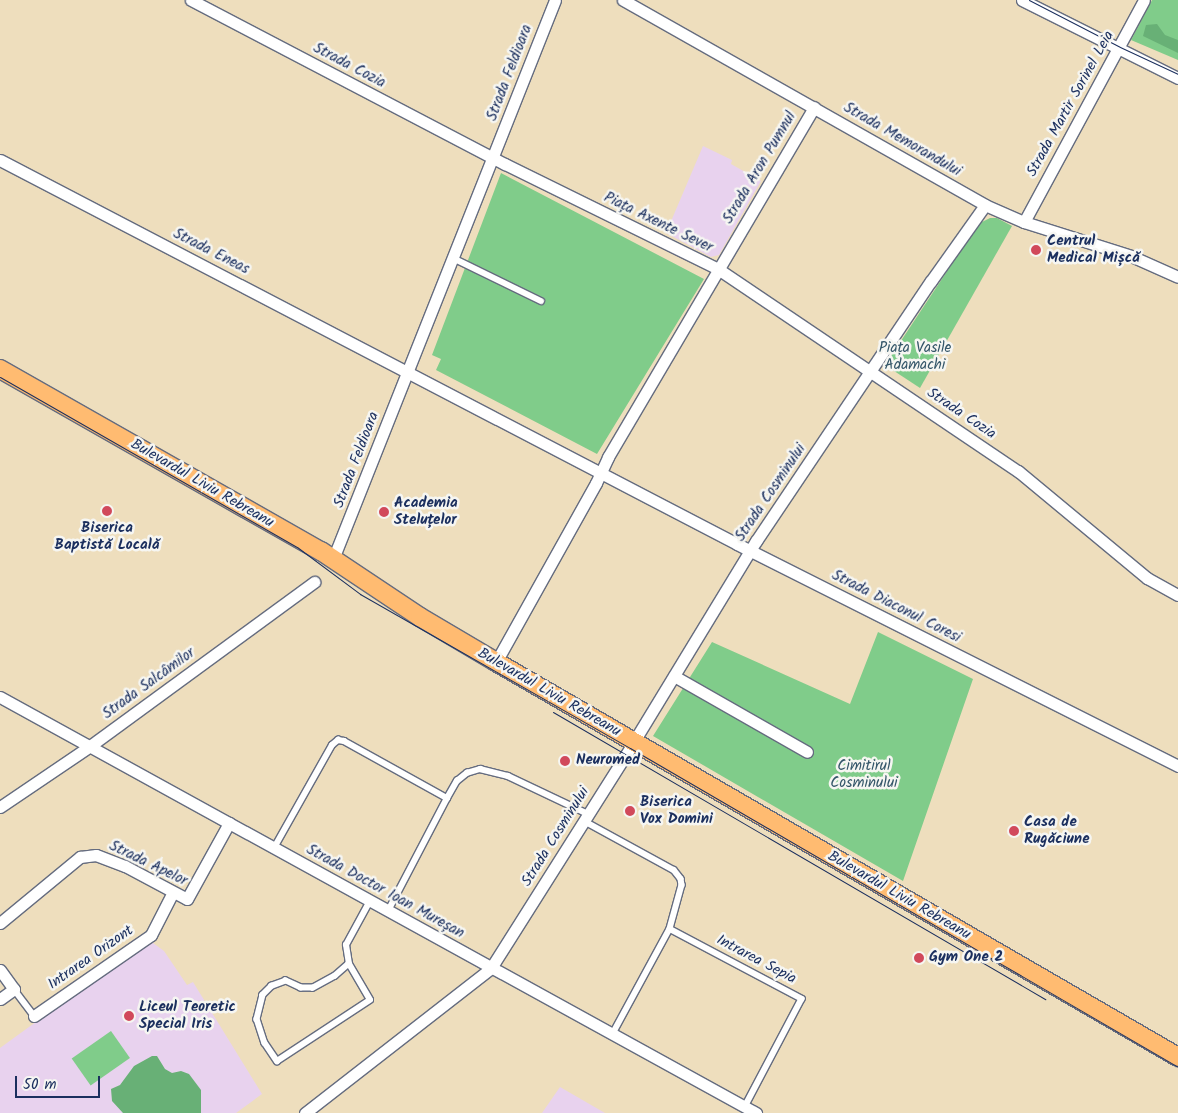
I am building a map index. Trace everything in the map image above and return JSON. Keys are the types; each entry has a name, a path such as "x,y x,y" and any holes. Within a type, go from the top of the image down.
{"main road":[{"name":"Bulevardul Liviu Rebreanu","path":"0,369 333,559 420,617 496,662 1178,1057"}],"street":[{"name":"Strada Cozia","path":"191,0 493,158"},
{"name":"Strada Feldioara","path":"493,158 555,0"},
{"name":"Strada Memorandului","path":"623,0 985,205 1024,222 1131,256 1178,278"},
{"path":"1022,0 1178,78"},
{"name":"Strada Martir Sorinel Leia","path":"1024,222 1119,50 1144,0"},
{"name":"Strada Aron Pumnul","path":"718,269 814,108"},
{"path":"493,158 407,371 601,473"},
{"name":"Piața Axente Sever","path":"493,158 718,269 608,457 601,473 496,662"},
{"name":"Strada Eneas","path":"0,160 407,371"},
{"path":"872,371 931,281 985,205"},
{"name":"Strada Cozia","path":"718,269 1018,471 1147,578 1178,596"},
{"name":"Strada Feldioara","path":"333,559 407,371"},
{"name":"Strada Cosminului","path":"305,1113 491,968 634,743 750,550 872,371"},
{"name":"Strada Diaconul Coresi","path":"601,473 1178,766"},
{"name":"Strada Salcâmilor","path":"0,807 90,746 314,582"},
{"path":"674,676 807,752"},
{"name":"Strada Doctor Ioan Mureșan","path":"0,697 613,1035 743,1110 756,1113"},
{"name":"Strada Apelor","path":"0,923 80,858 96,855 125,866 187,899 229,823"},
{"name":"Intrarea Orizont","path":"34,1016 151,935 173,892"},
{"path":"0,970 14,989 0,999"}],"lane":[{"path":"453,258 541,301"},
{"path":"274,848 332,745 338,740 344,741 447,798"},
{"path":"388,911 447,798 457,781 467,773 480,769 508,776 586,818 674,870 679,874 682,885 670,929 613,1035"},
{"path":"349,964 335,976 313,988 301,988 286,982 272,986 263,995 257,1019 265,1043 277,1061 370,1000 349,964 346,945 370,901"},
{"name":"Intrarea Sepia","path":"670,929 802,999 743,1110"},
{"path":"14,989 34,1016"}],"shaded area":[{"path":"703,146 732,160 731,164 761,181 719,255 711,257 666,233"},
{"name":"Liceul Teoretic Special Iris","path":"149,940 164,951 187,985 193,982 262,1094 236,1113 0,1113 0,1048"},
{"path":"560,1087 605,1113 542,1113"}],"green space":[{"path":"1152,0 1178,0 1178,60 1131,40"},
{"path":"1157,24 1165,35 1178,40 1178,53 1143,36 1146,25"},
{"path":"501,173 704,279 597,454 436,370 441,359 432,355"},
{"name":"Piața Vasile Adamachi","path":"990,218 997,218 1012,226 920,388 885,365 969,238 982,222"},
{"name":"Cimitirul Cosminului","path":"878,632 973,679 903,881 653,736 712,642 850,704"},
{"path":"111,1031 130,1058 91,1086 72,1059"},
{"path":"152,1056 157,1056 165,1069 172,1073 181,1071 189,1074 201,1090 201,1113 123,1113 112,1101 111,1089 120,1085 134,1066"}],"tram line":[{"path":"1029,0 1120,47 1178,74"},
{"path":"0,377 297,547 360,594 630,748 1178,1067"},
{"path":"553,712 1045,999"}],"place":[{"name":"Centrul Medical Mișcă","path":"1036,250"},
{"name":"Biserica Baptistă Locală","path":"107,511"},
{"name":"Academia Steluțelor","path":"384,512"},
{"name":"Neuromed","path":"565,761"},
{"name":"Biserica Vox Domini","path":"630,811"},
{"name":"Casa de Rugăciune","path":"1014,831"},
{"name":"Gym One 2","path":"919,958"},
{"name":"Liceul Teoretic Special Iris","path":"129,1016"}]}
